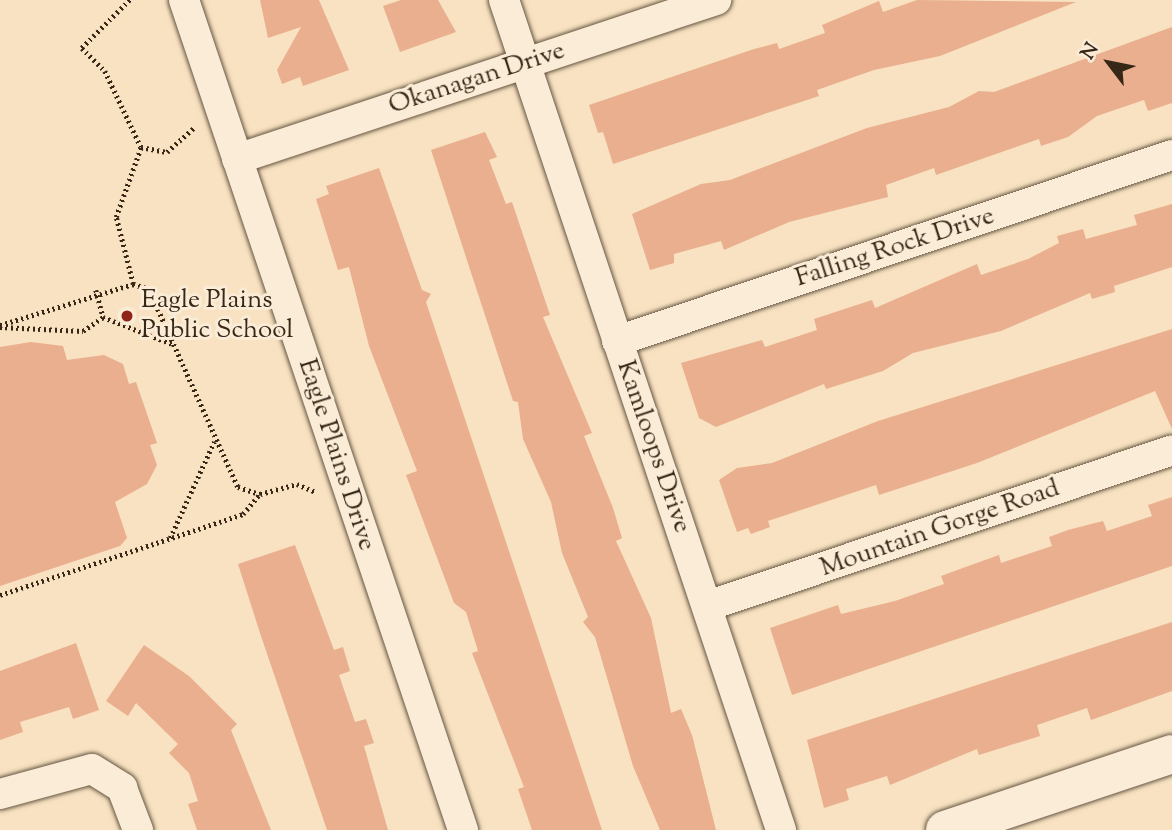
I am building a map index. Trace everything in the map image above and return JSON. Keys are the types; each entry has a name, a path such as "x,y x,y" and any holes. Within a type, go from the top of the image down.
{"street":[{"name":"Eagle Plains Drive","path":"184,0 463,830"},
{"name":"Kamloops Drive","path":"504,0 781,830"},
{"name":"Okanagan Drive","path":"237,159 716,0"},
{"name":"Falling Rock Drive","path":"617,341 1172,155"},
{"name":"Mountain Gorge Road","path":"707,606 1172,450"},
{"path":"945,830 1172,754"},
{"path":"0,794 92,769 122,788 138,830"}],"path":[{"path":"130,0 82,48 110,79 141,147 116,217 133,284"},
{"path":"141,147 167,152 195,127"},
{"path":"0,326 96,290 133,284 149,289 214,442 238,487 260,495"},
{"path":"96,290 103,317"},
{"path":"103,317 172,344"},
{"path":"0,326 83,331 103,317"},
{"path":"169,538 214,442"},
{"path":"0,595 243,514 260,495 297,484 316,492"}],"building":[{"path":"260,0 319,0 349,70 303,86 300,77 282,84 277,70 301,27 268,38"},
{"path":"401,0 438,0 456,32 400,52 383,6"},
{"path":"917,0 1076,2 940,56 874,70 817,90 819,96 613,164 603,132 598,133 589,105 754,49 777,43 779,49 825,33 822,25 879,1 883,12"},
{"path":"1172,27 1172,103 1148,111 1144,100 1097,116 1068,137 1041,146 1039,139 936,175 934,168 886,185 888,197 789,222 724,250 721,241 674,254 674,263 650,270 632,214 701,184 730,180 867,128 949,107 979,91 994,92"},
{"path":"485,132 497,157 489,160 506,204 512,202 550,315 543,317 592,433 584,436 613,508 622,538 616,541 651,618 671,713 681,709 692,735 716,830 660,830 633,766 595,637 583,622 588,617 562,553 551,502 523,439 518,402 513,401 431,150"},
{"path":"379,168 422,290 431,294 426,302 602,830 532,830 518,789 524,787 472,653 478,651 466,612 454,603 406,475 417,471 369,346 349,267 338,270 316,199 329,194 326,186"},
{"path":"1172,204 1172,267 1114,286 1115,292 1092,299 1090,293 1001,331 913,353 883,371 826,389 824,384 716,427 699,418 681,363 762,340 765,347 817,330 814,319 872,300 875,308 977,264 981,275 1028,259 1059,243 1057,236 1083,229 1086,239 1137,225 1134,215"},
{"path":"1172,329 1172,429 1155,391 977,463 879,495 876,485 768,521 770,527 751,534 748,528 737,532 719,480 737,468 772,463 878,421"},
{"path":"31,342 63,346 67,360 104,355 123,364 129,384 136,382 157,443 150,445 157,465 147,484 115,502 127,538 120,546 0,586 0,347"},
{"path":"1172,497 1172,566 792,695 770,628 838,605 841,614 895,601 944,584 941,576 999,555 1001,563 1052,546 1049,537 1068,530 1103,521 1107,531 1152,516 1148,505"},
{"path":"295,545 334,650 343,647 350,671 339,675 355,722 366,719 374,743 364,746 388,830 327,830 260,633 238,564"},
{"path":"1172,622 1172,691 1091,720 1087,708 1037,725 1040,736 979,755 977,749 890,785 887,776 846,789 849,800 824,808 807,740"},
{"path":"76,643 99,710 73,719 69,707 20,722 23,732 0,740 0,671"},
{"path":"144,645 189,676 237,724 231,730 271,830 197,830 188,804 198,801 189,773 169,753 178,744 136,703 128,716 106,701"}],"place":[{"name":"Eagle Plains Public School","path":"127,316"}]}
